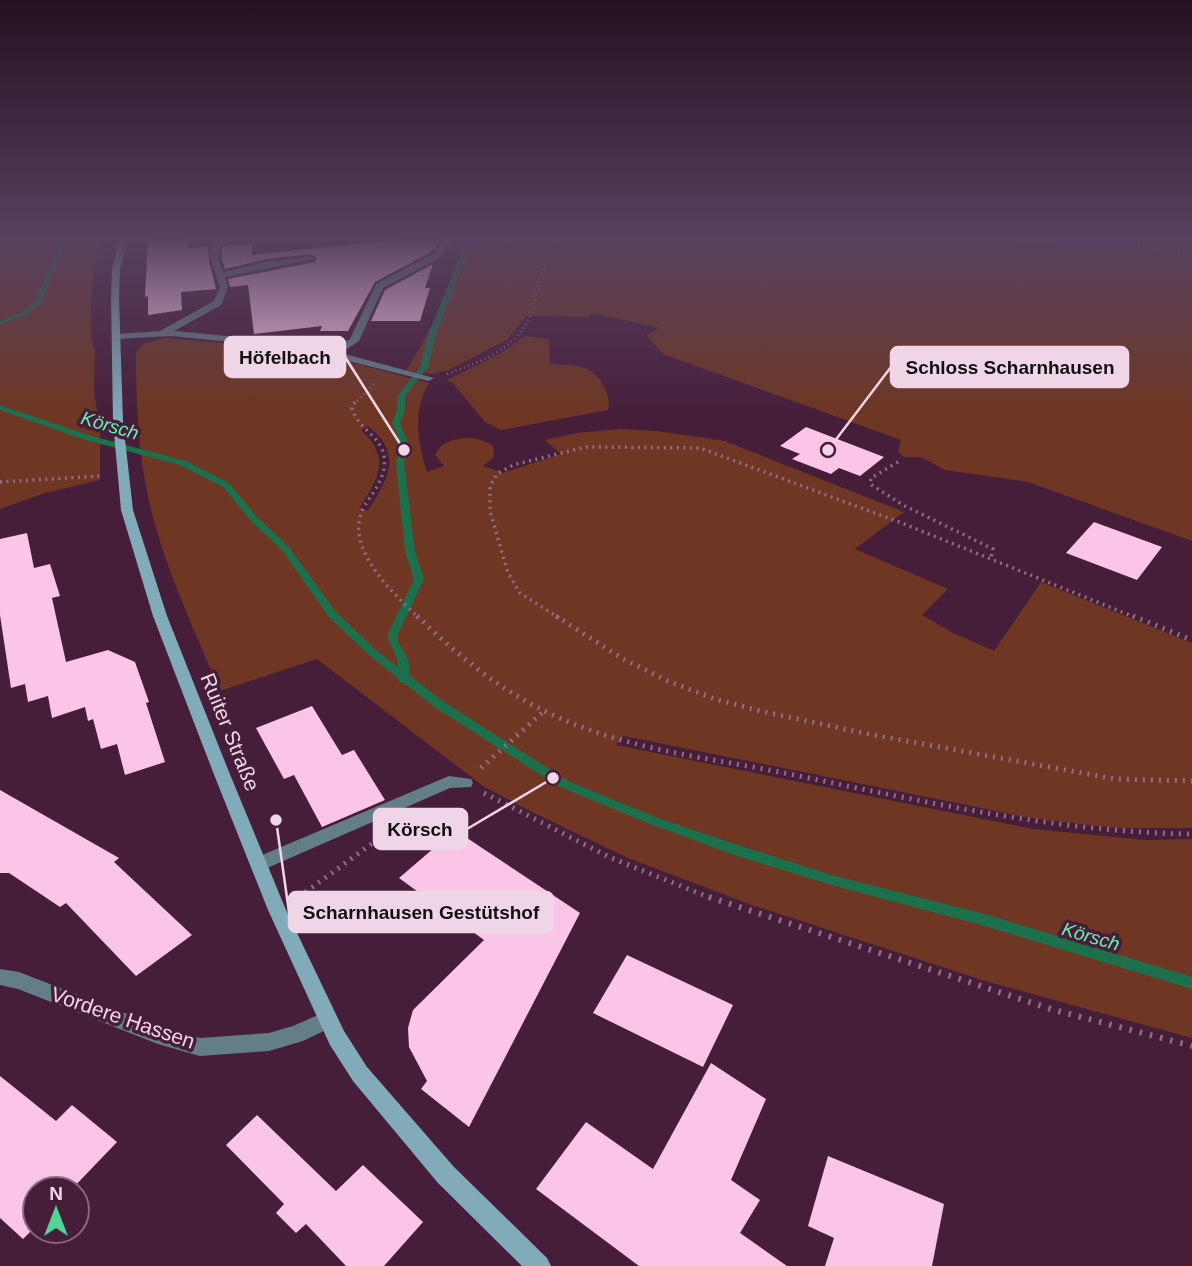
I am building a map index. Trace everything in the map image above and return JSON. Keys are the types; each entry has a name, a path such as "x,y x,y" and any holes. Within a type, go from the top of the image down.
{"main road":[{"name":"Ruiter Straße","path":"116,298 121,471 134,542 155,604 277,910 327,1020 360,1074 410,1135 484,1215 538,1266"}],"street":[{"path":"162,333 217,304 219,298"},
{"path":"333,354 354,341 374,298"},
{"path":"117,337 162,333 300,346 429,378"},
{"path":"258,864 449,782 465,783"},
{"name":"Vordere Hassen","path":"0,977 19,981 158,1035 200,1046 269,1042 327,1020"}],"path":[{"path":"446,375 500,349 522,332 530,319 536,298"},
{"path":"391,370 359,396 352,408 356,420 378,439 385,459 380,479 361,514 356,531 371,561 392,587 443,641 493,682 544,711 599,734 639,745 1022,822 1118,834 1192,834"},
{"path":"1192,640 991,558 729,456 700,448 586,447 513,465 497,474 490,486 492,517 511,580 520,593 610,652 668,681 715,699 863,733 1115,779 1192,781"},
{"path":"898,463 871,478 870,484 909,508 993,549 991,558"},
{"path":"0,482 121,471"},
{"path":"544,711 465,783 598,852 719,901 1041,1006 1192,1046"},
{"path":"277,910 309,892 376,841"}],"shaded area":[{"path":"0,298 91,298 91,337 95,351 94,393 100,426 100,480 45,493 0,509"},
{"path":"446,298 1192,298 1192,541 1028,482 945,470 921,457 904,457 898,452 901,440 663,354 646,335 660,328 596,314 587,317 526,316 508,339 449,370 433,374 406,371"},
{"path":"525,336 549,339 550,364 573,365 595,375 604,386 608,410 501,430 485,422 453,383 447,380 501,353"},
{"path":"164,338 298,349 429,383 420,404 418,427 427,472 444,466 435,455 441,446 460,439 480,440 493,446 494,457 483,466 503,473 561,454 545,440 577,433 620,429 657,431 725,441 904,512 855,549 948,589 922,615 953,633 994,651 1041,582 1192,643 1192,828 1116,828 1031,818 624,736 616,745 1033,829 1145,840 1192,839 1192,1038 985,981 749,904 628,858 483,786 317,659 220,691 171,574 155,526 145,483 136,389 136,352 145,343","holes":["368,426 379,436 389,456 386,477 368,510 359,509 372,488 379,468 376,450 361,430"]}],"building":[{"path":"148,298 181,298 182,310 148,315"},
{"path":"250,298 366,298 348,331 320,331 322,326 254,334"},
{"path":"381,298 427,298 420,321 371,321"},
{"path":"806,427 884,457 860,476 839,468 831,474 792,459 800,454 780,446"},
{"path":"1094,522 1162,547 1137,580 1066,553"},
{"path":"27,533 34,568 50,564 60,596 52,598 66,662 108,650 135,662 165,762 125,775 117,744 101,749 93,719 88,721 85,707 52,718 48,696 28,702 25,684 11,688 0,615 0,539"},
{"path":"312,706 342,755 354,750 385,800 322,827 294,775 284,779 256,728"},
{"path":"0,790 119,858 114,862 192,935 136,976 66,903 60,907 9,873 0,873"},
{"path":"455,830 580,913 469,1127 421,1089 427,1081 409,1047 408,1028 413,1010 484,940 399,878"},
{"path":"627,955 733,1005 703,1067 593,1013"},
{"path":"711,1063 766,1099 731,1180 760,1200 740,1233 787,1266 639,1266 536,1189 586,1122 653,1169"},
{"path":"0,1076 56,1121 72,1105 117,1142 85,1175 21,1175 21,1237 0,1218"},
{"path":"257,1115 336,1191 363,1165 423,1222 384,1266 346,1266 306,1224 296,1233 276,1213 284,1204 226,1145"},
{"path":"828,1156 944,1204 932,1266 825,1266 834,1238 808,1226"}],"waterway":[{"name":"Körsch","path":"0,322 21,315 38,303 40,298"},
{"path":"403,676 404,661 393,641 393,634 419,579 410,551 400,462 406,447 396,423 401,411 401,396 424,367 433,332 447,298"},
{"name":"Körsch","path":"0,407 85,437 183,463 226,485 254,519 286,549 332,614 373,653 403,676"},
{"name":"Körsch","path":"403,676 440,705 564,784 654,821 835,881 985,920 1192,983"}],"place":[{"name":"Höfelbach","path":"404,450"},
{"name":"Schloss Scharnhausen","path":"828,450"},
{"name":"Körsch","path":"553,778"},
{"name":"Scharnhausen Gestütshof","path":"276,820"}]}
